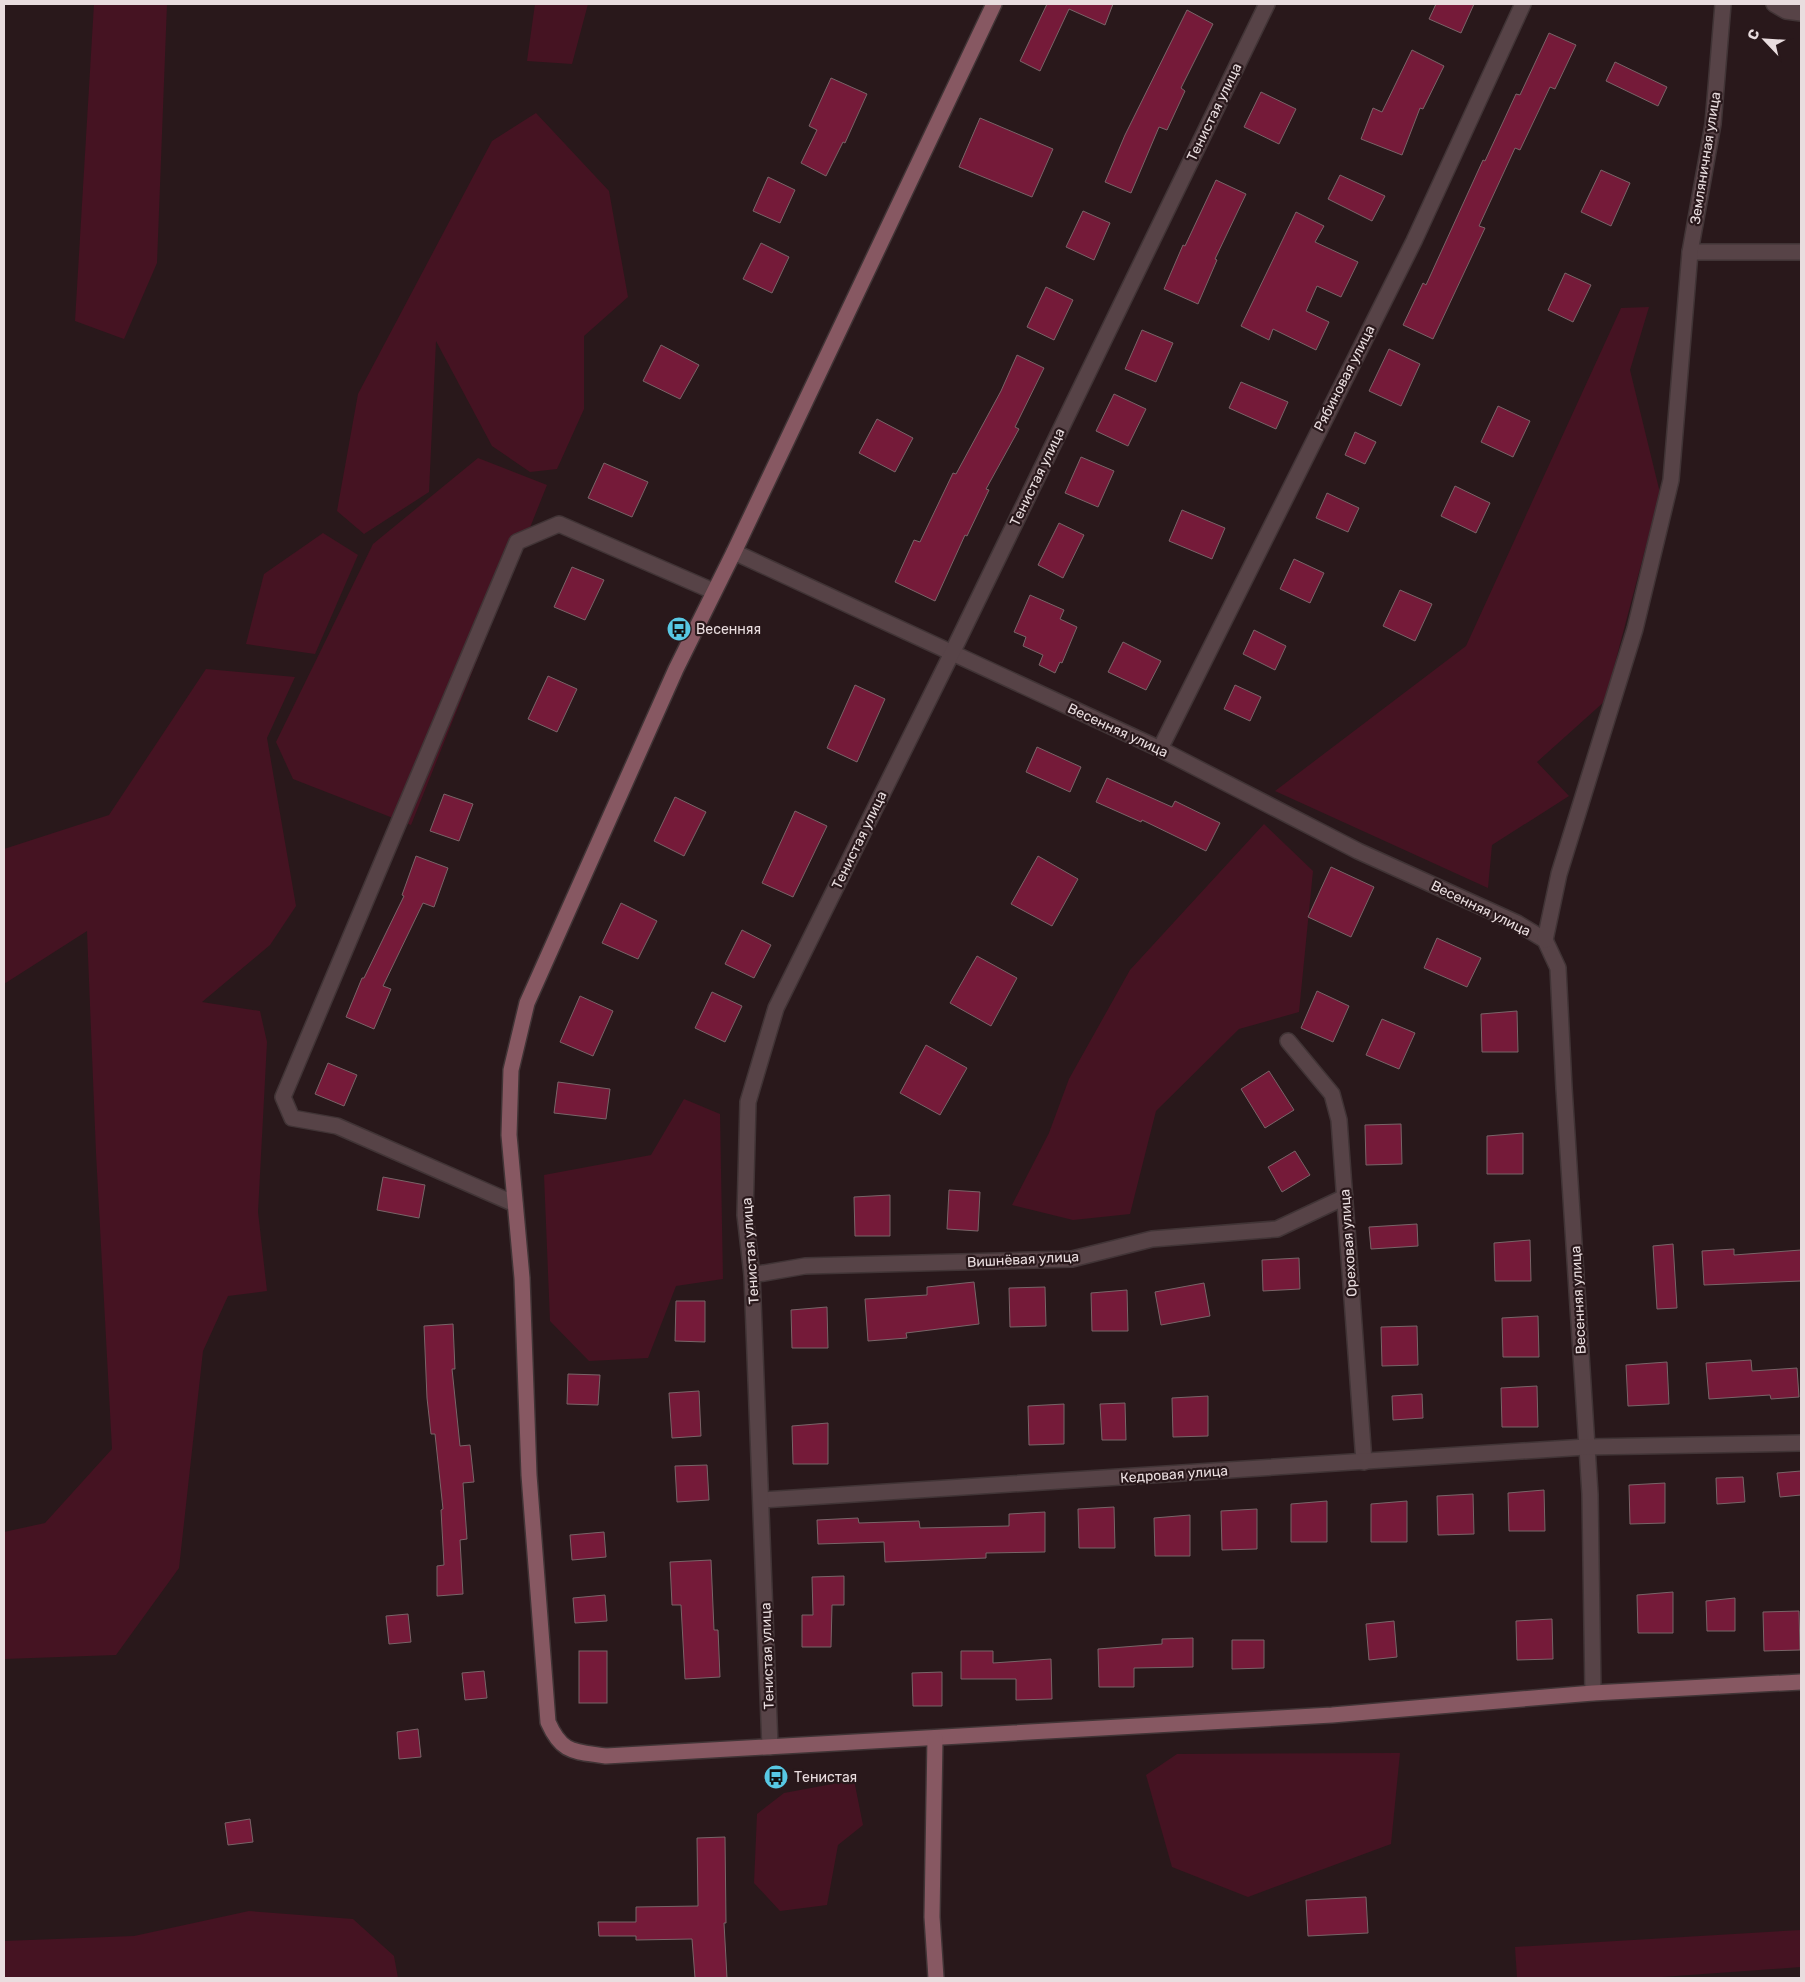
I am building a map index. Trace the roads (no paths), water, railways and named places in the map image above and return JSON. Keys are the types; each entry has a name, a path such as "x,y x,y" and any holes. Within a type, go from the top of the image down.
{"street":[{"path":"994,4 734,552 672,678 528,1003 511,1070 508,1135 522,1278 529,1475 548,1722 555,1739 571,1751 606,1756 1332,1715 1593,1693 1801,1682"},
{"name":"Тенистая улица","path":"770,1747 752,1275 745,1215 748,1102 776,1008 952,653 1267,4"},
{"name":"Рябиновая улица","path":"1160,749 1414,240 1523,4"},
{"name":"Земляничная улица","path":"1545,940 1560,874 1635,630 1671,480 1690,252 1713,124 1723,4"},
{"path":"1774,4 1786,11 1801,13"},
{"path":"1690,252 1801,252"},
{"path":"515,1204 337,1126 292,1118 283,1097 517,542 559,524 714,591"},
{"name":"Весенняя улица","path":"734,552 1160,749 1358,851 1517,923 1545,940 1558,968 1590,1494 1593,1693"},
{"name":"Ореховая улица","path":"1288,1041 1332,1094 1339,1120 1364,1462"},
{"name":"Вишнёвая улица","path":"752,1275 805,1266 1072,1259 1152,1239 1278,1228 1345,1197"},
{"name":"Кедровая улица","path":"761,1500 1586,1447 1801,1443"},
{"path":"936,1738 932,1917 936,1978"}],"place":[{"name":"Весенняя","path":"679,629"},
{"name":"Тенистая","path":"776,1777"}]}
